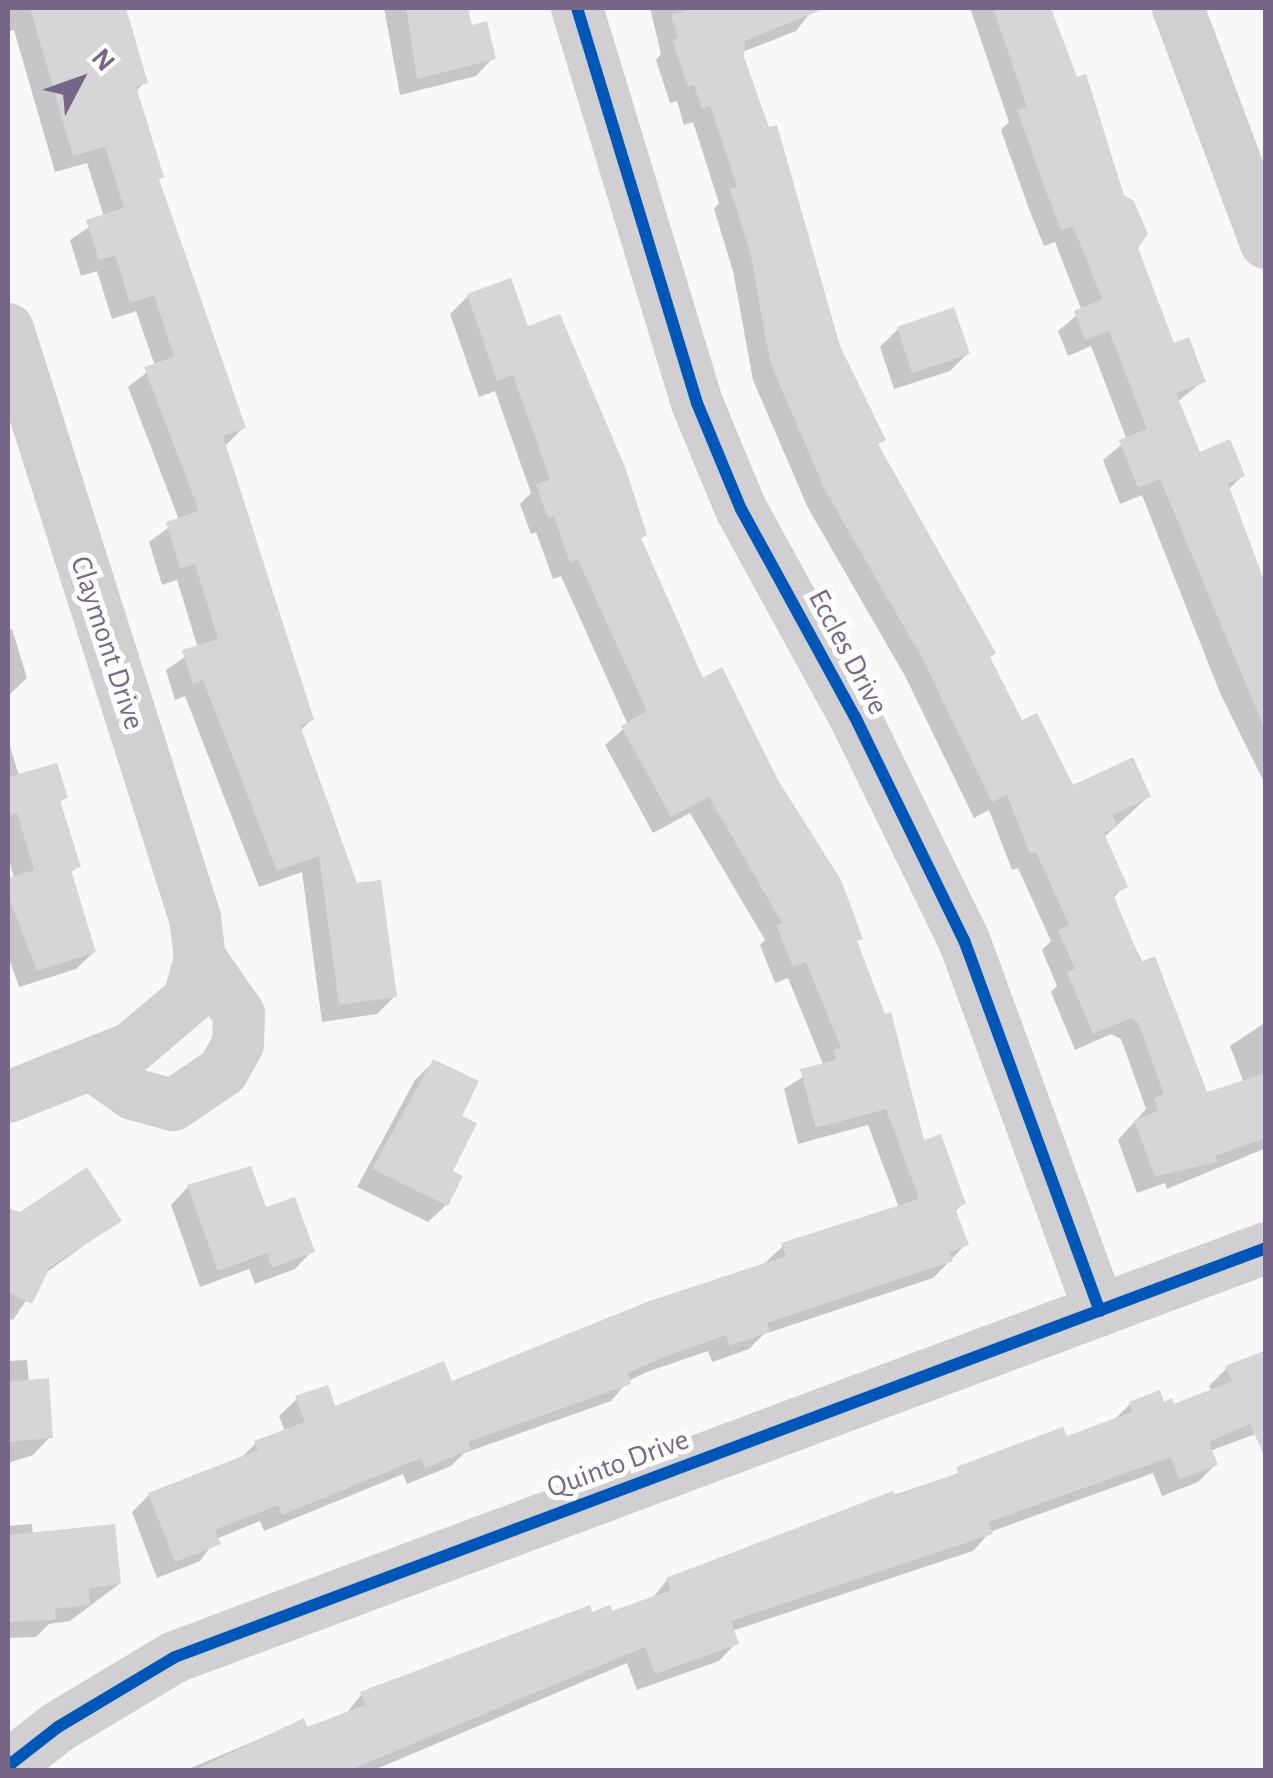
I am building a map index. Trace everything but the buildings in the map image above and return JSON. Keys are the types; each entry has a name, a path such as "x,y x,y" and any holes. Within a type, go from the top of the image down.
{"street":[{"name":"Eccles Drive","path":"577,8 697,402 742,508 855,716 964,940 1100,1311"},
{"path":"1178,8 1266,243"},
{"name":"Claymont Drive","path":"8,329 195,918 200,958 188,999 170,1020 95,1068 8,1097"},
{"name":"Claymont Drive","path":"95,1068 133,1094 174,1105 223,1071 238,1044 238,1014 200,958"},
{"name":"Quinto Drive","path":"8,1766 58,1726 175,1658 1266,1248"}],"cycle path":[{"path":"577,8 697,403 741,509 855,717 964,940 1100,1311"},
{"path":"8,1766 58,1727 175,1657 1266,1248"}]}
